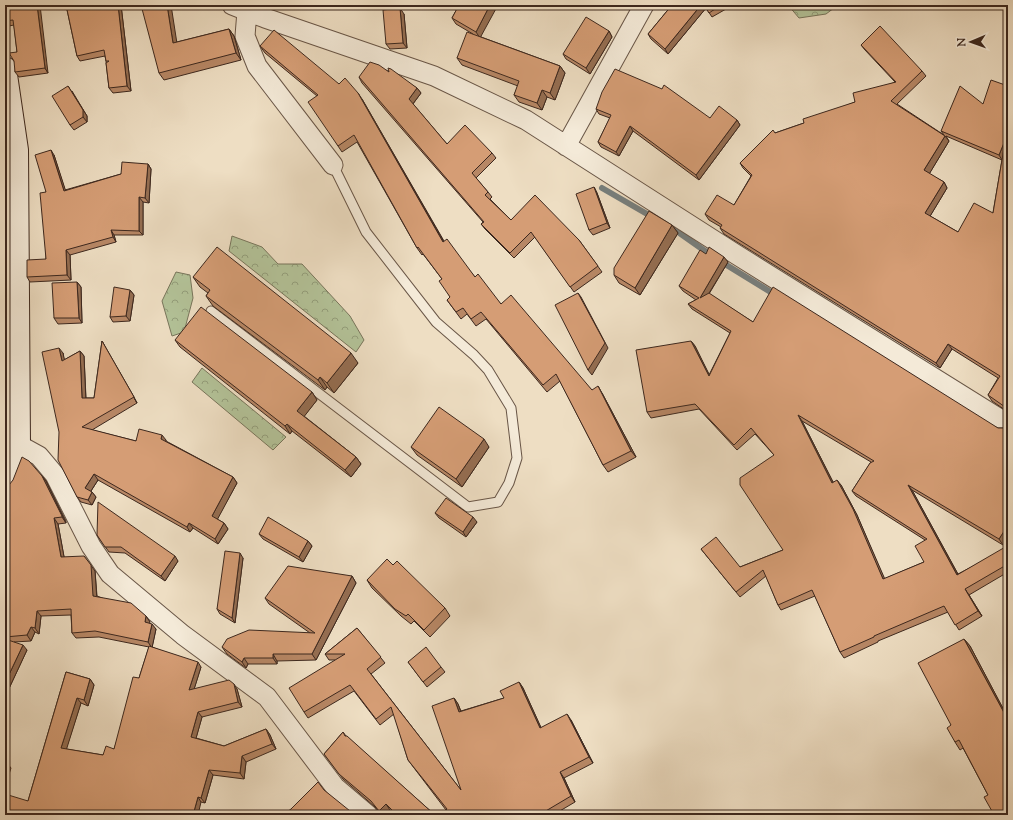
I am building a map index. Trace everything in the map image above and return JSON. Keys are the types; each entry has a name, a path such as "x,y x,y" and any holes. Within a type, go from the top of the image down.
{"street":[{"path":"566,146 644,5"},
{"path":"333,165 257,66 245,36 243,7 434,76 526,120 737,256 1008,424"},
{"path":"5,68 17,150 19,445 6,475"},
{"path":"19,445 39,456 55,475 91,546 110,574 183,635 267,697 335,787 368,815"}],"lane":[{"path":"211,311 468,507 498,502 509,483 518,458 511,408 488,370 474,355 436,322 366,232 333,165"}],"green space":[{"path":"788,5 838,5 826,14 799,18"},
{"path":"232,236 262,247 278,264 302,264 350,316 364,340 356,352 229,251"},
{"path":"176,272 190,275 193,298 184,332 172,336 162,301"},
{"path":"202,368 286,437 273,450 192,382"}],"building":[{"path":"5,5 37,5 45,68 15,72 14,61 9,53 17,52 13,20 5,21"},
{"path":"66,5 118,5 127,86 109,88 106,63 109,61 106,61 104,50 77,56"},
{"path":"141,5 167,5 173,43 229,29 236,53 159,73"},
{"path":"459,5 490,5 476,32 452,18"},
{"path":"672,5 701,5 665,49 648,34"},
{"path":"704,5 721,5 709,13"},
{"path":"400,8 403,43 386,44 383,10"},
{"path":"586,17 609,31 586,68 563,54"},
{"path":"880,26 922,71 891,101 945,136 924,170 944,182 925,213 958,232 974,203 993,213 1004,148 1008,149 1008,409 988,395 1000,376 948,344 936,363 720,228 722,225 705,214 717,195 734,205 752,175 740,163 773,130 775,133 804,123 803,119 855,102 853,93 896,82 861,45"},
{"path":"274,30 339,84 345,78 358,93 443,242 447,239 475,277 478,274 501,304 511,295 592,390 598,386 631,451 603,465 556,374 543,385 481,312 471,319 463,308 456,312 447,300 450,297 439,281 442,279 418,247 417,248 354,135 338,146 308,102 318,95 260,46"},
{"path":"467,32 560,66 550,93 542,90 537,103 514,95 519,81 457,58"},
{"path":"370,62 379,65 389,72 388,68 391,69 417,88 409,99 447,144 465,125 492,153 472,173 488,192 485,195 511,220 535,195 579,240 598,266 570,287 531,232 510,253 481,224 484,222 359,77"},
{"path":"615,69 662,89 664,85 710,118 719,106 737,120 696,175 630,126 616,152 598,142 611,115 596,109 602,92"},
{"path":"991,80 1008,86 1008,133 999,155 941,131 960,86 983,104"},
{"path":"68,86 83,110 83,117 70,125 52,96"},
{"path":"51,150 64,191 121,174 122,162 148,164 145,198 139,197 139,231 111,230 113,237 66,250 67,275 27,277 27,260 46,259 40,193 46,192 35,155"},
{"path":"594,187 607,223 589,230 576,194"},
{"path":"649,211 672,225 635,288 614,275 614,268"},
{"path":"217,247 351,353 327,383 320,377 318,380 206,296 210,290 193,277"},
{"path":"709,247 724,257 700,298 709,293 753,322 773,287 998,428 1008,428 1008,500 1005,498 1008,504 1008,525 999,539 908,485 957,575 1007,546 1008,564 965,589 978,611 955,625 944,606 840,652 812,590 778,605 763,570 736,592 701,549 716,537 740,567 783,550 740,485 740,478 774,455 751,428 734,445 695,404 647,412 636,350 691,341 709,376 731,331 688,304 699,298 679,286 700,250 706,254","holes":["798,415 874,461 870,463 852,491 927,539 915,546 924,562 883,579 853,509 837,480 832,483"]},
{"path":"77,282 79,318 54,318 52,283"},
{"path":"114,287 130,290 126,316 110,317"},
{"path":"578,293 605,343 588,370 555,305"},
{"path":"201,307 312,392 297,411 356,457 345,470 287,424 285,426 175,340"},
{"path":"102,341 134,397 82,427 136,441 139,429 162,435 161,439 233,477 212,516 224,523 215,539 189,523 187,527 94,474 85,488 92,492 88,500 77,497 58,460 59,432 42,352 59,348 62,361 80,351 82,398 94,398"},
{"path":"439,407 484,439 456,479 411,447"},
{"path":"22,457 29,461 42,476 62,516 54,518 61,557 84,556 91,565 93,596 131,603 146,616 145,622 152,624 148,642 95,631 72,633 71,609 37,611 35,628 31,627 27,635 5,637 5,487 13,480"},
{"path":"446,498 473,517 463,532 435,513"},
{"path":"98,502 175,556 161,576 121,547 105,547 97,535"},
{"path":"268,517 308,541 299,557 259,534"},
{"path":"225,551 240,553 232,618 217,609"},
{"path":"387,559 393,565 397,561 445,608 424,630 408,614 406,616 395,609 367,580"},
{"path":"288,566 352,576 312,654 273,654 273,658 244,658 242,662 222,647 227,639 249,630 315,633 265,598"},
{"path":"357,628 381,657 367,669 461,790 432,706 454,698 459,712 504,698 500,691 519,682 540,728 567,714 589,757 560,772 571,796 539,815 441,815 447,809 408,760 391,707 376,719 350,685 304,712 289,688 345,654 325,654"},
{"path":"5,639 23,645 5,683"},
{"path":"964,639 1008,720 1008,815 999,815 997,811 993,813 984,797 988,795 959,740 955,742 947,728 951,725 918,663"},
{"path":"149,646 198,662 189,690 229,680 234,684 238,702 198,712 191,737 224,746 266,729 272,744 242,756 240,773 209,770 201,798 198,797 193,815 5,815 5,794 28,801 66,672 90,679 84,700 77,698 61,748 103,755 106,746 114,749 133,677 139,678"},
{"path":"426,647 441,667 423,682 408,662"},
{"path":"343,732 345,736 347,736 435,815 397,815 386,804 379,811 371,801 339,774 324,754"},
{"path":"318,782 324,790 355,815 283,815"}],"waterway":[{"path":"602,188 654,218"},
{"path":"671,227 712,256"},
{"path":"720,261 777,296"}]}
